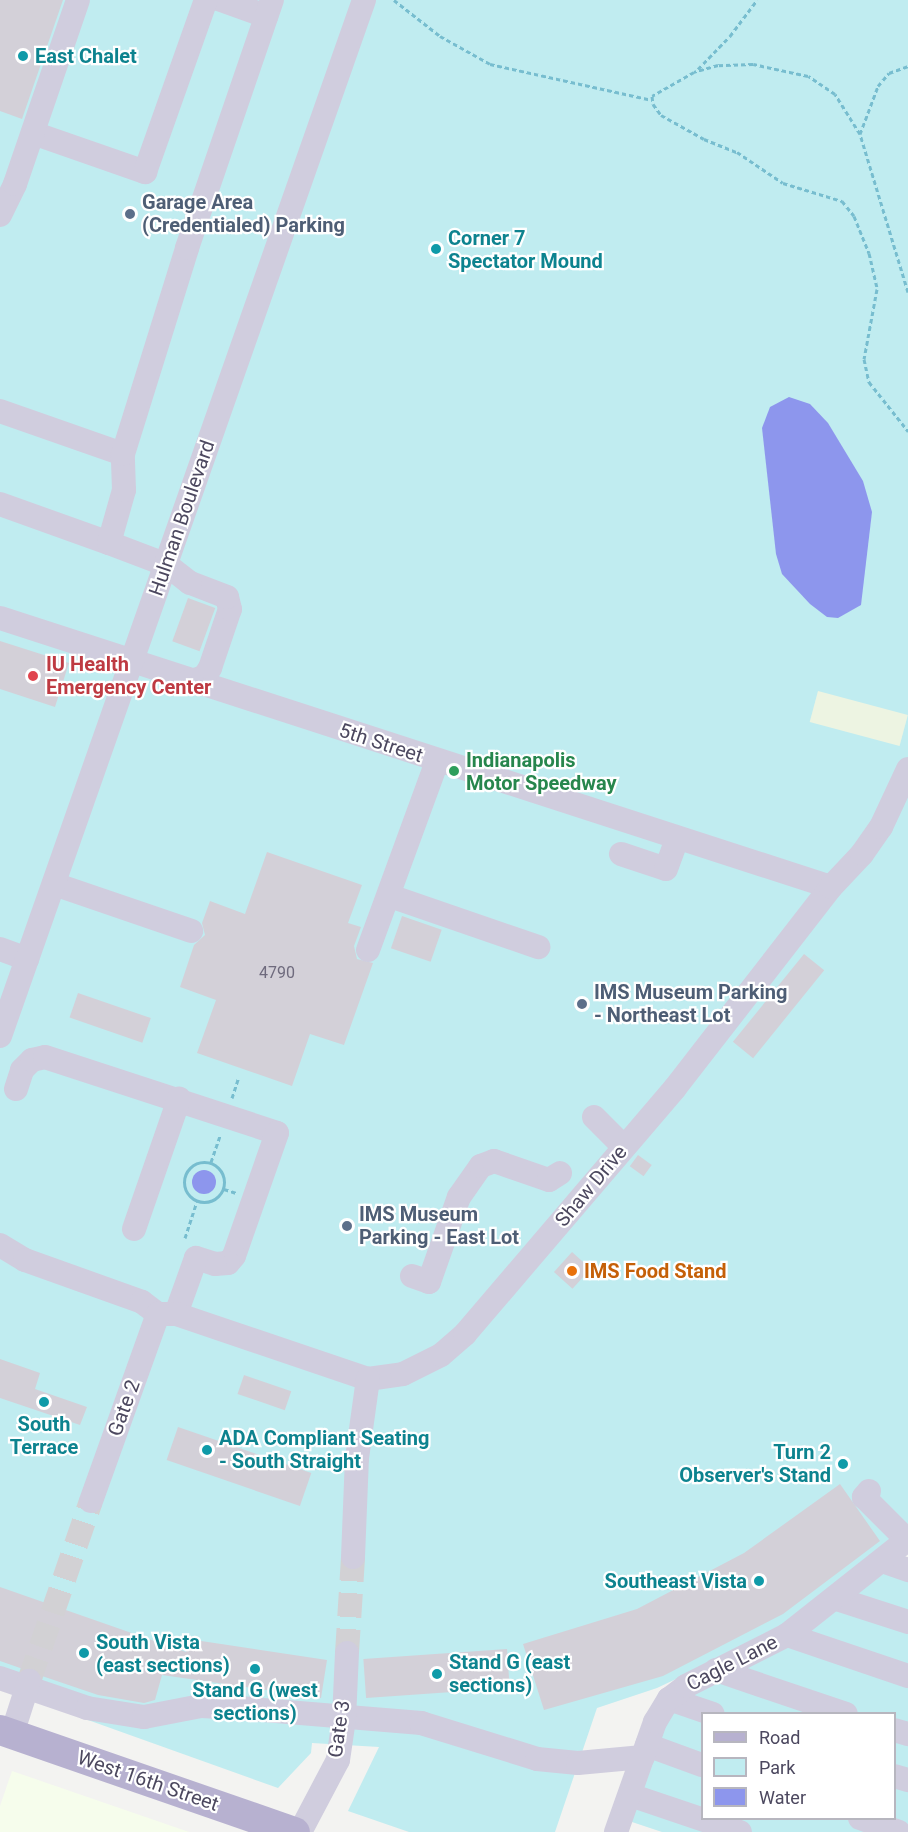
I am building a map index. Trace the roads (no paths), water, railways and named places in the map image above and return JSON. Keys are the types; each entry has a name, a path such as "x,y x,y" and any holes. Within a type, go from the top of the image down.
{"main road":[{"name":"West 16th Street","path":"6,1732 290,1831"}],"street":[{"path":"0,215 33,133 78,0"},
{"path":"33,133 145,172 206,0"},
{"path":"109,543 124,490 123,454 187,248 269,8 221,0"},
{"name":"Hulman Boulevard","path":"0,1036 364,0"},
{"path":"0,411 123,454"},
{"path":"0,504 167,565 190,583 221,594 229,602 210,668 204,677 188,682"},
{"name":"5th Street","path":"0,618 188,682 831,887"},
{"path":"368,950 390,896 437,761"},
{"name":"Shaw Drive","path":"368,1379 413,1370 459,1341 624,1147 831,887 876,835 908,770"},
{"path":"621,854 666,869 677,838"},
{"path":"54,884 191,931"},
{"path":"390,896 538,947"},
{"path":"0,949 27,958"},
{"path":"16,1089 22,1070 32,1060 45,1057 160,1098 179,1099 134,1229"},
{"name":"Gate 2","path":"91,1501 167,1314 196,1258 215,1264 228,1263 234,1256 277,1133 179,1099"},
{"path":"594,1117 624,1147"},
{"path":"420,1279 453,1188 481,1166 494,1161 515,1163 549,1180 560,1173"},
{"path":"0,1245 25,1260 142,1302 167,1314 368,1379 357,1458 353,1557"},
{"path":"870,1491 864,1497 907,1540"},
{"name":"Cagle Lane","path":"616,1832 658,1715 669,1698 716,1670 787,1635 837,1599 907,1540"},
{"path":"882,1561 908,1570"},
{"path":"837,1599 908,1622"},
{"path":"787,1635 908,1676"},
{"name":"Gate 3","path":"290,1831 338,1760 344,1719 347,1653"},
{"path":"716,1670 843,1712"},
{"path":"0,1678 28,1684 87,1708 144,1718 201,1706 344,1719 421,1723 537,1759 578,1763 645,1751 701,1765"},
{"path":"6,1732 28,1684"},
{"path":"669,1698 710,1712"},
{"path":"630,1795 701,1819"},
{"path":"704,1820 740,1832"},
{"path":"866,1820 899,1832"}],"water":[{"path":"789,397 810,404 828,423 863,481 872,512 861,605 838,618 827,617 810,604 782,574 776,554 762,428 770,407"},
{"path":"204,1170 209,1171 215,1177 215,1187 209,1193 204,1194 199,1193 193,1187 192,1182 193,1177 199,1171"}],"tunnel":[{"path":"29,1681 91,1501"},
{"path":"347,1653 353,1557"}],"place":[{"name":"East Chalet","path":"23,56"},
{"name":"Garage Area (Credentialed) Parking","path":"130,214"},
{"name":"Corner 7 Spectator Mound","path":"436,249"},
{"name":"IU Health Emergency Center","path":"33,676"},
{"name":"Indianapolis Motor Speedway","path":"454,771"},
{"name":"IMS Museum Parking - Northeast Lot","path":"582,1004"},
{"name":"IMS Museum Parking - East Lot","path":"347,1226"},
{"name":"IMS Food Stand","path":"572,1271"},
{"name":"South Terrace","path":"44,1402"},
{"name":"ADA Compliant Seating - South Straight","path":"207,1450"},
{"name":"Turn 2 Observer's Stand","path":"843,1464"},
{"name":"Southeast Vista","path":"759,1581"},
{"name":"South Vista (east sections)","path":"84,1653"},
{"name":"Stand G (west sections)","path":"255,1669"},
{"name":"Stand G (east sections)","path":"437,1674"}]}
